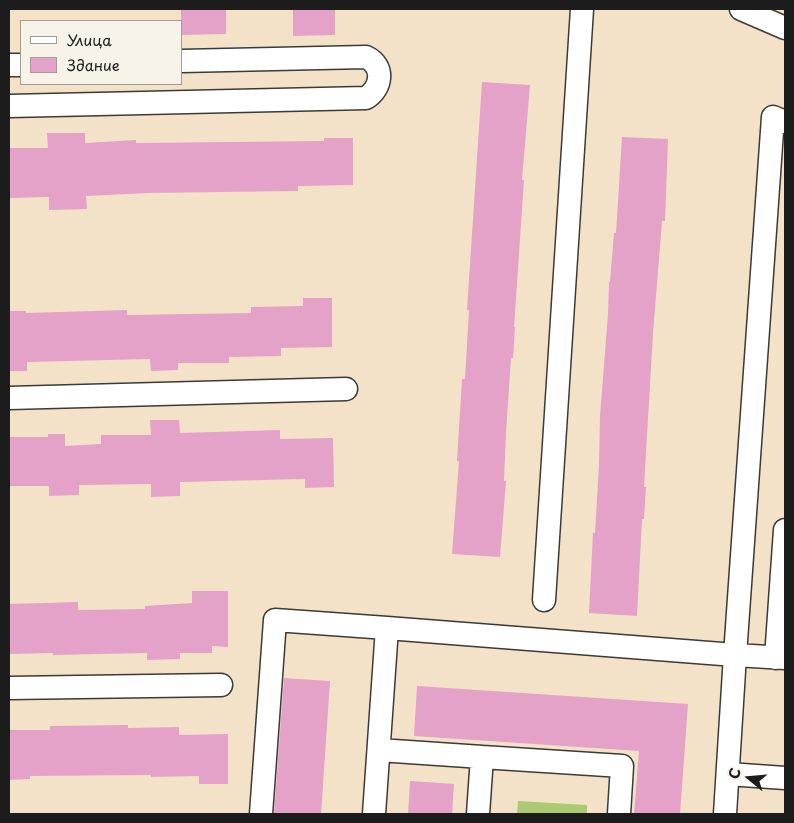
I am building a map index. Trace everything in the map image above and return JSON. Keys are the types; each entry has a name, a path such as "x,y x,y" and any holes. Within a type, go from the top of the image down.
{"lane":[{"path":"544,600 582,9"},
{"path":"741,9 785,28"},
{"path":"9,106 366,98 374,93 379,84 380,74 373,60 366,57 182,61"},
{"path":"725,814 735,655 779,119"},
{"path":"9,398 346,389"},
{"path":"261,814 275,620 781,658 785,530"},
{"path":"374,814 387,628"},
{"path":"9,688 221,685"},
{"path":"379,750 622,766 619,814"},
{"path":"478,814 482,757"},
{"path":"728,774 785,778"}],"green space":[{"path":"518,801 587,805 587,814 517,814"}],"building":[{"path":"181,9 226,9 226,34 182,35"},
{"path":"293,9 335,9 335,35 293,36"},
{"path":"482,82 530,85 522,180 524,180 513,358 511,358 506,432 504,481 506,481 500,557 452,554 459,461 457,461 462,379 465,379 469,310 467,310"},
{"path":"47,133 85,133 85,143 136,140 136,143 324,141 324,138 353,138 353,185 298,186 298,191 148,193 86,196 87,209 49,210 49,197 9,198 9,148 48,148"},
{"path":"622,137 668,139 665,221 662,221 653,333 644,487 646,487 644,519 642,519 637,616 589,613 609,282 614,233 616,233"},
{"path":"303,298 332,298 332,347 281,348 281,356 229,357 229,363 178,363 178,370 151,371 150,359 27,362 27,371 9,371 9,311 26,311 26,313 127,310 127,315 251,313 251,307 303,306"},
{"path":"150,420 179,420 180,433 280,430 280,439 333,438 334,487 305,488 305,479 180,482 180,496 151,497 151,484 79,485 79,495 49,496 49,486 9,486 9,437 48,437 48,434 65,434 65,446 101,444 101,435 151,435"},
{"path":"192,591 228,591 228,647 212,646 212,653 180,653 180,659 147,660 147,653 9,654 9,604 78,602 78,610 145,609 145,606 192,603"},
{"path":"284,678 330,681 321,814 274,814"},
{"path":"417,686 688,704 680,814 634,814 639,751 414,736"},
{"path":"128,725 128,728 179,727 179,735 228,734 228,784 199,784 199,776 151,777 151,775 30,776 30,779 9,780 9,730 50,730 50,726"},
{"path":"410,781 454,784 452,814 408,814"}]}
